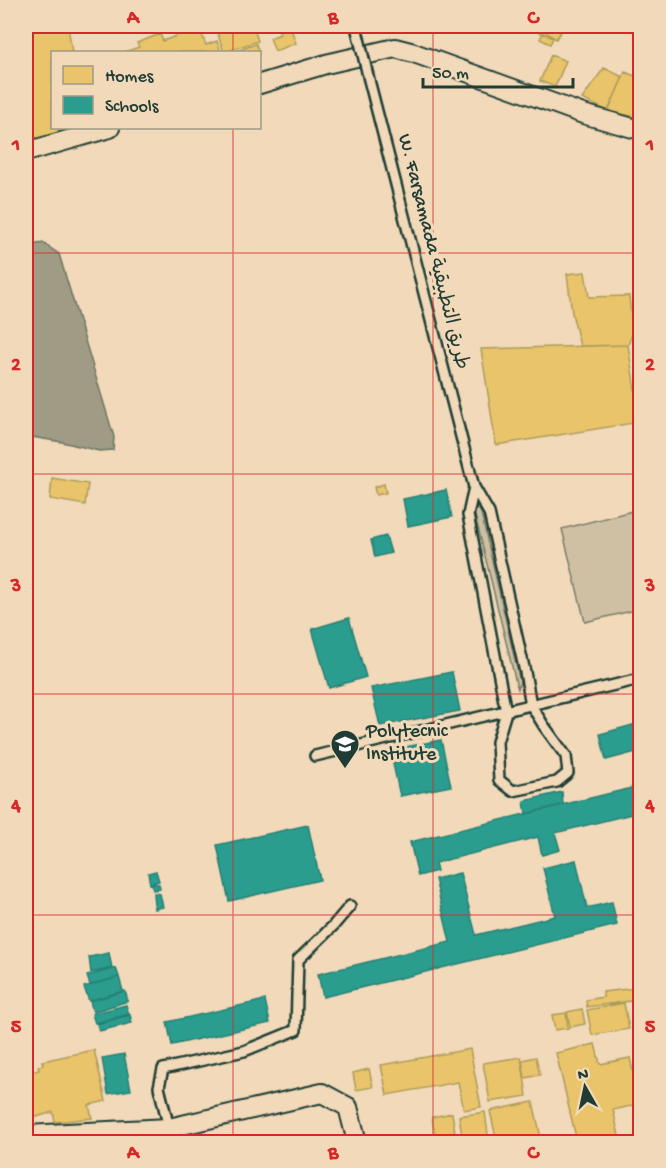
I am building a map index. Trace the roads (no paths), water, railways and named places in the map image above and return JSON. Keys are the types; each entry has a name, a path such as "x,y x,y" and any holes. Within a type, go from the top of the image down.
{"street":[{"path":"261,84 326,64 395,48 414,52 583,114 640,130"},
{"path":"26,152 106,129"},
{"path":"37,1138 169,1128 322,1093 348,1107 357,1143"}],"lane":[{"name":"W. Farsamada طريق التطبيقية","path":"356,26 474,487 489,513 531,705 566,756 568,773 557,782 513,790 499,780 497,742 506,712 468,515 474,487"},
{"path":"315,756 640,679"},
{"path":"169,1128 159,1087 163,1069 244,1051 296,1030 298,960 350,906"}],"place":[{"name":"Polytecnic Institute","path":"345,770"}]}
